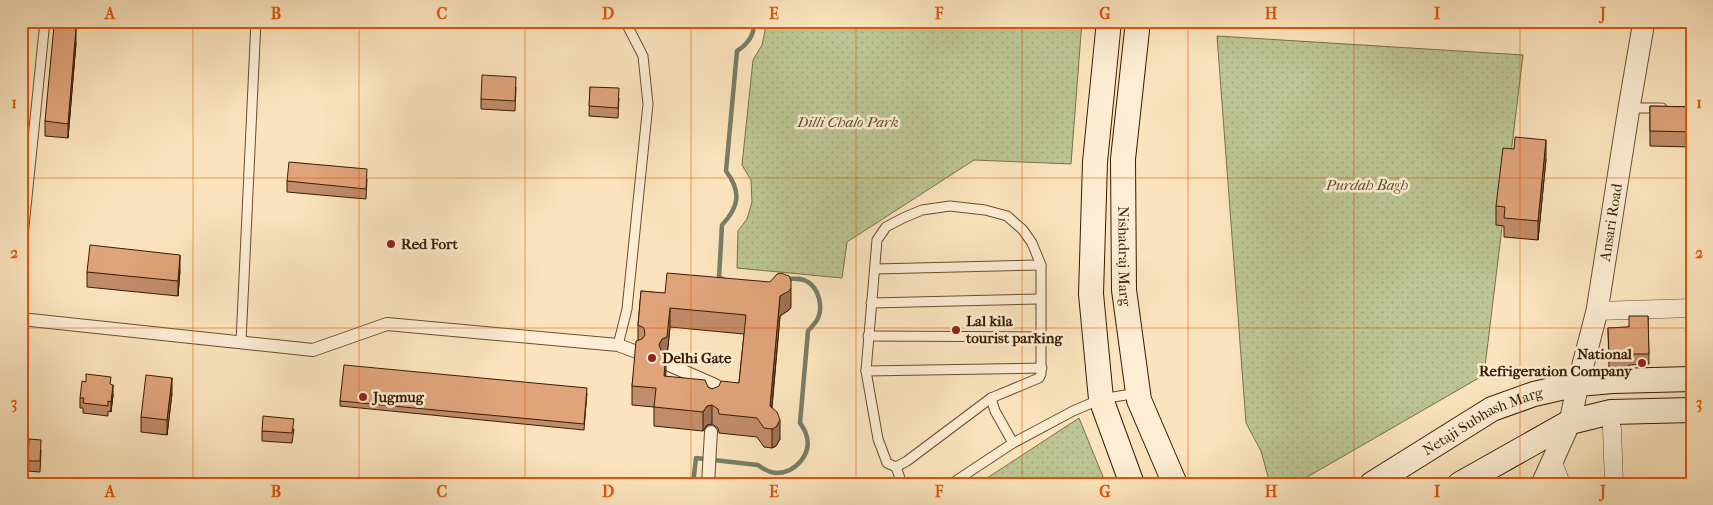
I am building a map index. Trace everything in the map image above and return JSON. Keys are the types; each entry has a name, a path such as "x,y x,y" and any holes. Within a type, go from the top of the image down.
{"main road":[{"name":"Nishadraj Marg","path":"1108,21 1095,162 1091,294 1101,399 1132,484"},
{"name":"Nishadraj Marg","path":"1138,21 1123,159 1124,290 1139,400 1175,484"},
{"name":"Netaji Subhash Marg","path":"1372,484 1492,409 1534,394 1578,384 1692,379"},
{"path":"1460,484 1570,422 1612,412 1692,410"}],"street":[{"name":"Ansari Road","path":"1542,484 1570,422 1597,311 1644,21"},
{"path":"1597,311 1692,308"},
{"path":"21,319 313,350 387,324 618,345 637,352"},
{"path":"666,364 715,385 713,400"},
{"path":"1612,428 1614,484"},
{"path":"708,479 711,432"},
{"path":"1553,462 1561,484"}],"lane":[{"path":"21,256 45,21"},
{"path":"241,342 256,21"},
{"path":"609,21 626,23 643,56 648,104 627,309 618,345"},
{"path":"1629,108 1674,108"},
{"path":"896,467 907,461 991,398 1039,378 1042,368 1041,265 1032,243 1023,230 1007,216 985,210 950,206 922,210 886,227 877,240 866,371 878,438 887,462 896,467 902,484"},
{"path":"875,269 1041,265"},
{"path":"871,303 1040,299"},
{"path":"868,336 1041,336"},
{"path":"866,371 1042,368"},
{"path":"951,484 1013,444 1073,412 1101,399 1138,393"},
{"path":"991,398 1013,444"}],"green space":[{"name":"Dilli Chalo Park","path":"767,21 1082,21 1071,164 974,160 847,242 842,278 737,268 738,231 747,219 752,202 751,180 742,165 753,60 762,45"},
{"name":"Purdah Bagh","path":"1217,36 1523,55 1484,375 1295,484 1270,484 1261,451 1246,423"},
{"path":"1079,418 1106,484 978,484"}],"building":[{"path":"54,26 76,28 68,124 45,121"},
{"path":"482,75 516,77 515,101 481,99"},
{"path":"590,87 619,88 618,108 589,106"},
{"path":"1650,106 1692,107 1692,132 1650,131"},
{"path":"1515,137 1546,140 1538,221 1504,218 1505,207 1496,206 1503,148 1514,149"},
{"path":"289,162 367,169 366,189 287,181"},
{"path":"90,245 180,255 178,281 87,272"},
{"path":"667,273 770,282 777,274 781,273 789,276 791,288 780,296 770,406 777,412 780,420 776,427 772,429 764,428 757,418 719,414 718,409 712,405 707,406 703,412 654,407 656,388 632,386 636,341 642,339 645,335 644,328 638,325 641,291 665,293","holes":["670,308 746,315 739,383 721,381 719,386 712,389 708,387 705,380 664,376 666,353 661,350 659,345 662,339 667,337"]},
{"path":"1629,316 1648,316 1649,354 1609,357 1608,328 1629,327"},
{"path":"344,365 587,388 584,424 340,401"},
{"path":"86,374 111,377 110,384 113,385 111,402 108,401 108,406 83,403 84,398 80,398 82,381 86,382"},
{"path":"146,375 172,378 167,420 141,417"},
{"path":"263,416 294,419 292,433 262,431"},
{"path":"29,439 41,440 40,461 28,461"}],"waterway":[{"path":"723,279 719,278 722,225 732,211 736,198 734,185 726,171 737,51 750,38 754,21"},
{"path":"693,484 696,458 758,465 776,473 790,470 805,455 808,441 800,423 808,331 818,318 820,304 815,289 808,282 799,279 784,279"}],"place":[{"name":"Red Fort","path":"391,244"},
{"name":"Lal kila tourist parking","path":"956,330"},
{"name":"Delhi Gate","path":"652,358"},
{"name":"National Refrigeration Company","path":"1642,363"},
{"name":"Jugmug","path":"363,397"}]}
